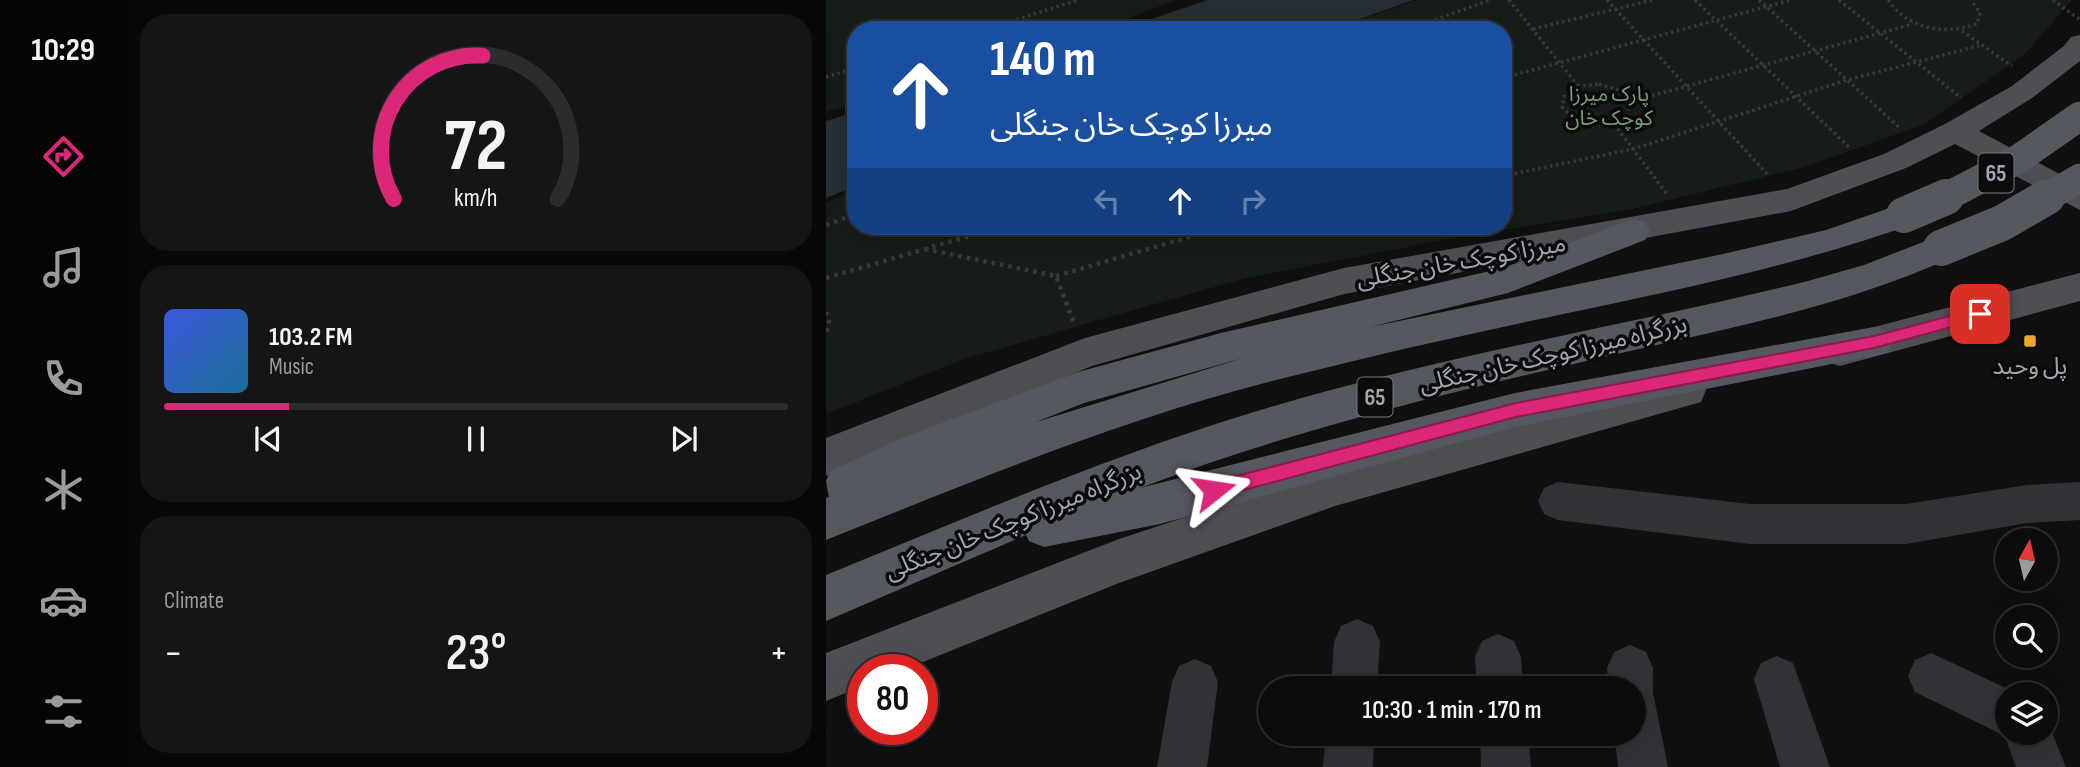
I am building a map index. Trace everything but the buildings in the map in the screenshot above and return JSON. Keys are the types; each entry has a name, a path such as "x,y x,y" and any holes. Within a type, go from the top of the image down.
{"highway":[{"name":"بزرگراه میرزا کوچک خان جنگلی","path":"826,519 946,470 1152,401 1280,363 1466,320 1723,267 1830,241 1970,188 2039,149 2080,116"},
{"name":"بزرگراه میرزا کوچک خان جنگلی","path":"826,598 1147,466 1301,415 1494,367 1773,304 1893,271 2002,223 2080,178"},
{"path":"826,494 920,449 1078,388 1221,348 1508,280 1633,230"},
{"path":"966,540 1160,504 1516,410 1874,342"}],"main road":[{"name":"میرزا کوچک خان جنگلی","path":"826,457 1085,354 1344,281 1791,200 1921,148 1969,123 2036,82 2080,43"},
{"path":"1969,123 2080,199"},
{"path":"826,677 1119,561 1335,487 1637,403 2072,292"}],"street":[{"path":"1558,501 1750,524 1906,524 2027,504 2080,501"},
{"path":"1354,676 1357,642"},
{"path":"1931,676 1995,707"},
{"path":"1777,679 1805,767"},
{"path":"1182,767 1195,682"},
{"path":"2033,745 2041,767"},
{"path":"1348,767 1349,746"},
{"path":"1505,746 1506,767"},
{"path":"1640,746 1643,767"}],"path":[{"path":"1011,21 1079,0"},
{"path":"1432,21 1490,0"},
{"path":"1510,0 1578,86"},
{"path":"1607,0 1791,200"},
{"path":"1533,29 1653,0"},
{"path":"1695,0 1872,169"},
{"path":"1759,0 1921,148"},
{"path":"1512,75 1642,38 1791,0"},
{"path":"1839,0 1916,62 1969,123"},
{"path":"1888,0 1895,13 1913,24 1937,31 1961,31 1977,24 1980,13 1971,0"},
{"path":"2053,0 2080,19"},
{"path":"1629,102 1913,24"},
{"path":"1961,31 2036,82"},
{"path":"1512,174 1633,149 1847,80 1982,45"},
{"path":"826,77 847,71"},
{"path":"1599,84 1618,90 1629,102 1628,115 1615,124 1593,126 1573,120 1562,107 1564,94 1578,86 1599,84"},
{"path":"1615,124 1687,220"},
{"path":"826,225 847,217"},
{"path":"826,278 973,235"},
{"path":"925,249 1010,264 1056,276 1196,235"},
{"path":"1056,276 1085,354"},
{"path":"826,312 829,321 826,336"}],"green space":[{"path":"826,0 1177,0 1121,21 847,21 847,106 826,112"},
{"name":"پارک میرزا کوچک خان","path":"1417,0 2072,0 2025,54 1923,125 1801,168 1632,209 1512,229 1512,21 1355,21"},
{"name":"پارک میرزا کوچک خان","path":"847,195 847,235 1473,235 1242,279 964,359 826,414 826,203"}],"shaded area":[{"path":"1208,0 1413,0 1354,21 1146,21"},
{"path":"847,115 847,190 826,198 826,121"}],"place":[{"name":"پل وحید","path":"2030,341"}],"route":[{"path":"1214,490 1516,410 1874,342 1980,314"}]}
